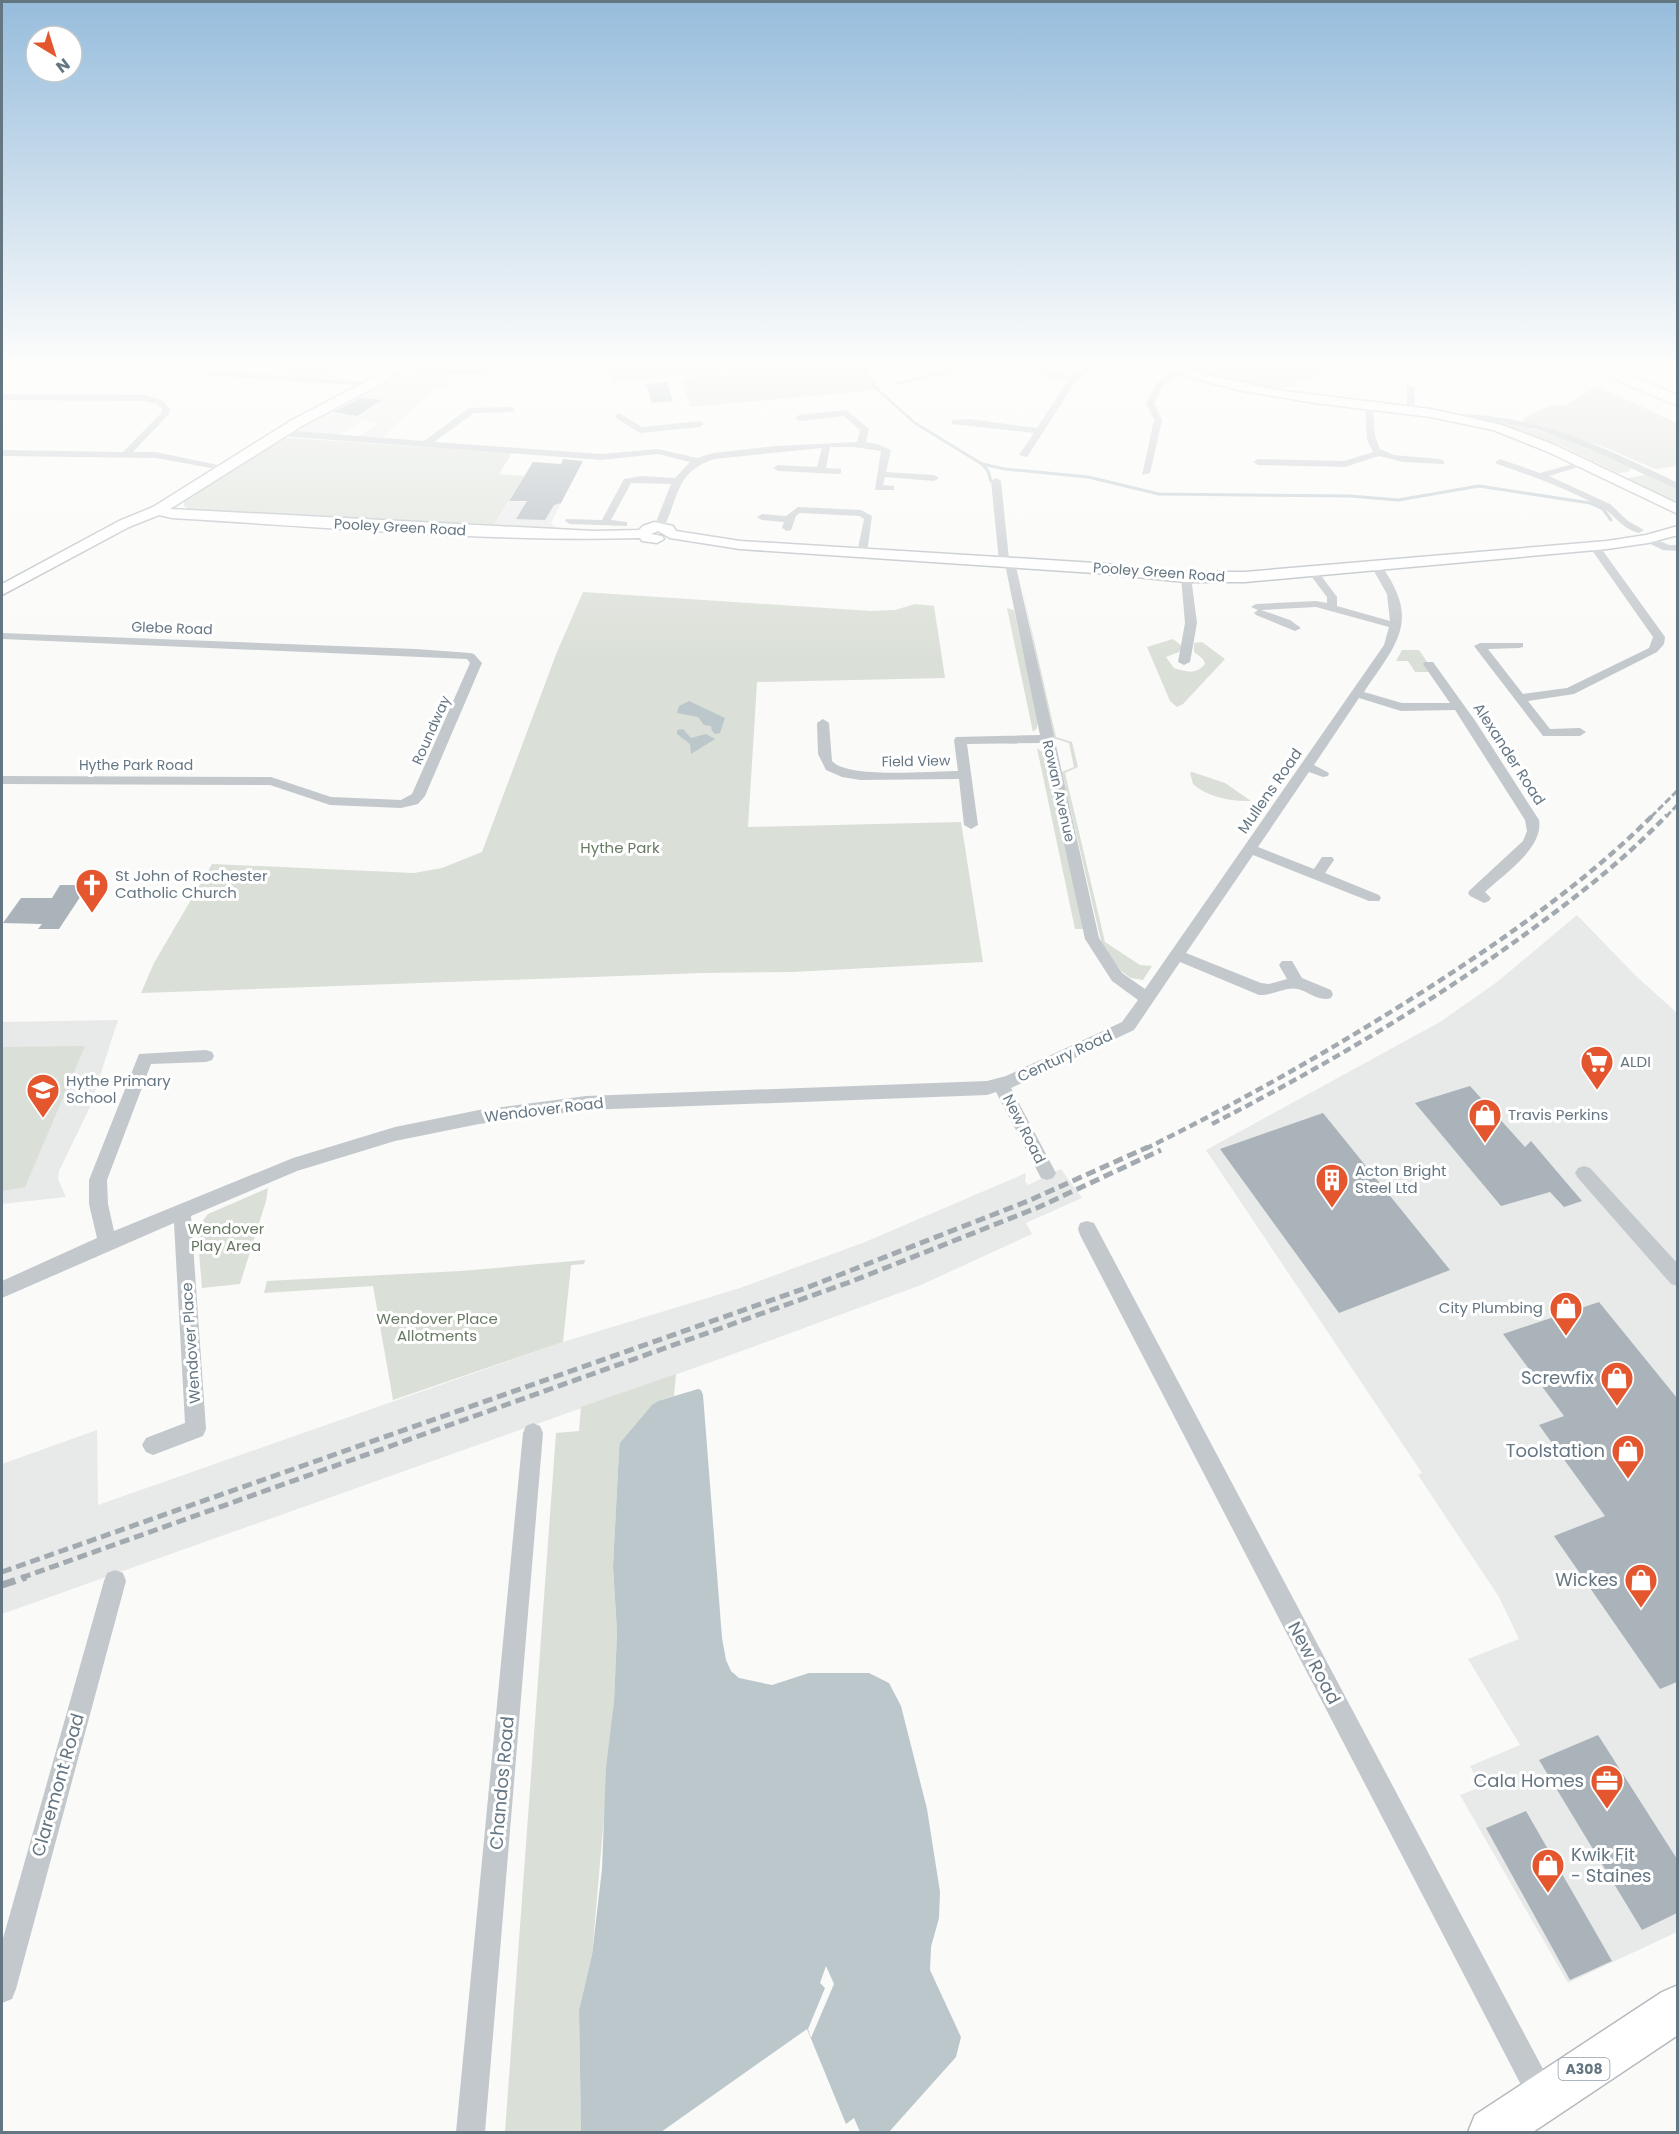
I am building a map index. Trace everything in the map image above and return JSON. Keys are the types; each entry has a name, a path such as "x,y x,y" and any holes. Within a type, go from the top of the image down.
{"main road":[{"name":"A308","path":"1492,2133 1542,2097 1677,2008"}],"street":[{"path":"197,463 227,468"},
{"path":"2,590 124,524 158,510 235,463"},
{"path":"665,530 677,481 684,470 694,463"},
{"path":"821,470 823,463"},
{"path":"883,463 878,488 891,488"},
{"path":"1145,473 1148,463"},
{"path":"1261,463 1272,465 1349,463"},
{"path":"1502,463 1540,476 1607,506 1624,523 1643,534"},
{"path":"1540,476 1583,463"},
{"path":"1586,463 1650,498 1677,510"},
{"path":"1626,463 1677,487"},
{"path":"778,468 838,471"},
{"path":"1613,478 1644,471"},
{"path":"881,474 934,477"},
{"path":"605,523 627,481 642,478 677,481"},
{"name":"Rowan Avenue","path":"996,481 1007,562 1094,944 1117,977 1147,998"},
{"path":"762,517 788,523 794,512 805,509 867,515 869,518 862,553"},
{"name":"Pooley Green Road","path":"158,510 167,514 473,531 594,535 644,534 647,538 656,539 665,530 732,544 1007,562 1186,577 1245,577 1594,546 1643,534 1677,530"},
{"path":"570,521 623,524"},
{"name":"Pooley Green Road","path":"1643,534 1667,548 1677,548"},
{"path":"1521,698 1570,691 1653,650 1658,645 1659,637 1594,546"},
{"name":"Mullens Road","path":"1128,1026 1390,645 1397,626 1394,592 1376,566"},
{"path":"1316,576 1332,597 1332,607"},
{"path":"1184,662 1191,623 1186,577"},
{"path":"1292,605 1295,610 1291,624 1258,610 1292,605 1316,604 1397,626"},
{"name":"Glebe Road","path":"2,636 341,649"},
{"path":"1519,645 1480,646 1547,733 1580,732"},
{"name":"Roundway","path":"271,781 330,801 401,804 413,801 418,796 468,685 476,663 474,658 416,652 341,649"},
{"name":"Alexander Road","path":"1428,663 1459,706 1532,820 1534,831 1528,843 1475,893 1484,898"},
{"name":"Alexander Road","path":"1357,694 1401,707 1459,706"},
{"name":"Field View","path":"823,723 823,758 830,766 843,774 860,776 964,776 960,740 1047,739"},
{"path":"1306,767 1323,773"},
{"path":"964,776 971,825"},
{"name":"Hythe Park Road","path":"2,780 271,781"},
{"path":"1250,849 1374,898"},
{"path":"1317,875 1327,860"},
{"path":"1176,956 1259,989 1269,990 1296,982 1325,994"},
{"path":"1287,965 1296,982"},
{"name":"Century Road","path":"1001,1085 1128,1026"},
{"path":"108,1242 100,1221 96,1195 98,1180 145,1058 206,1056"},
{"name":"New Road","path":"1001,1085 1047,1173"},
{"name":"Wendover Road","path":"2,1290 108,1242 293,1165 395,1134 479,1117 586,1103 987,1088 1001,1085"},
{"path":"1584,1173 1677,1278"},
{"name":"Wendover Place","path":"153,1445 196,1429 182,1212"},
{"name":"New Road","path":"1087,1229 1542,2097"},
{"name":"Chandos Road","path":"470,2133 533,1433"},
{"name":"Claremont Road","path":"2,1989 115,1581"}],"shaded area":[{"path":"509,501 561,503 551,523 558,529 494,524"},
{"path":"689,701 725,718 720,733 715,734 711,726 704,725 698,717 677,713 679,706"},
{"path":"683,729 691,738 706,734 715,739 691,754 690,744 677,734 677,730"},
{"path":"1577,915 1635,975 1677,1013 1677,1932 1568,1983 1460,1795 1481,1787 1470,1766 1520,1745 1468,1659 1519,1639 1499,1597 1418,1475 1422,1473 1206,1150 1440,1022 1497,982"},
{"name":"Hythe Primary School","path":"118,1020 90,1107 59,1171 58,1179 66,1197 2,1204 2,1022"},
{"path":"1061,1169 1082,1198 1026,1223 1032,1234 921,1285 2,1614 2,1464 97,1430 98,1505 563,1342 740,1288 865,1242 1026,1173 1025,1181 1028,1185"},
{"path":"698,1389 703,1395 722,1638 726,1660 731,1671 739,1678 772,1685 809,1673 869,1673 889,1683 901,1706 927,1809 940,1892 939,1918 931,1947 930,1970 961,2037 956,2057 889,2132 860,2132 854,2118 846,2124 807,2029 661,2132 581,2132 579,2010 592,1955 602,1869 606,1768 614,1702 617,1632 613,1566 620,1443 652,1405 658,1401"}],"green space":[{"path":"245,463 506,463 499,474 524,476 494,524 512,525 192,511 184,506 184,500"},
{"path":"1596,463 1619,463 1631,468 1628,472 1618,473"},
{"path":"1640,463 1677,463 1677,466 1655,469"},
{"path":"1646,475 1677,490 1677,506 1632,484 1628,478"},
{"path":"1022,588 1056,737 1072,742 1078,767 1065,773 1105,942 1140,965 1152,966 1143,980 1131,978 1122,972 1102,945 1062,772 1074,767 1069,743 1053,738"},
{"name":"Hythe Park","path":"583,592 871,611 895,610 915,604 934,606 945,678 757,682 748,827 961,822 983,962 792,972 702,973 141,993 154,963 212,864 414,873 442,868 482,852 557,652"},
{"path":"1007,608 1014,610 1038,721 1037,728 1033,732"},
{"path":"1173,639 1182,646 1179,652 1166,657 1174,668 1194,671 1205,664 1203,659 1194,652 1194,643 1202,642 1225,659 1183,704 1177,707 1170,701 1147,647"},
{"path":"1402,650 1419,650 1434,672 1415,672 1408,661 1396,661"},
{"path":"1037,748 1045,754 1084,929 1075,929"},
{"path":"1190,773 1225,783 1251,801 1236,801 1199,789 1193,784"},
{"path":"85,1046 25,1187 2,1191 2,1047"},
{"name":"Wendover Play Area","path":"268,1188 240,1284 202,1288 197,1228 208,1214"},
{"name":"Wendover Place Allotments","path":"585,1260 584,1264 571,1265 563,1342 393,1400 373,1286 264,1293 267,1281 461,1271"},
{"path":"676,1374 674,1396 658,1401 619,1451 613,1566 617,1632 614,1702 592,1955 579,2010 581,2132 505,2132 556,1433 579,1431 581,1407"}],"pier":[{"path":"826,1966 834,1984 811,2038 808,2029 825,1988 820,1983"}],"building":[{"path":"533,463 582,463 561,503 554,505 545,520 516,519 527,501 509,501"},
{"name":"St John of Rochester Catholic Church","path":"60,885 88,885 59,929 38,929 42,924 3,923 21,898 52,898"},
{"name":"Travis Perkins","path":"1470,1086 1525,1147 1531,1141 1582,1201 1564,1207 1550,1192 1501,1206 1415,1103"},
{"name":"Acton Bright Steel Ltd","path":"1323,1113 1450,1270 1339,1313 1220,1149"},
{"path":"1599,1302 1677,1398 1677,1682 1660,1689 1554,1536 1605,1516 1539,1425 1564,1416 1503,1334"},
{"name":"Cala Homes","path":"1598,1735 1677,1859 1677,1913 1642,1930 1539,1760"},
{"name":"Kwik Fit - Staines","path":"1526,1811 1612,1961 1570,1980 1486,1828"}],"waterway":[{"path":"982,464 1005,469 1088,477 1159,494 1350,496 1398,500 1479,486 1590,503 1603,509 1611,520"},
{"path":"982,464 988,471 991,481"}],"railway":[{"path":"1653,815 1678,790"},
{"path":"1666,817 1678,804"},
{"path":"1145,1149 1303,1064 1456,970 1508,935 1558,897 1607,858 1653,815"},
{"path":"1212,1124 1294,1080 1454,984 1549,917 1602,876 1667,815"},
{"path":"2,1572 806,1288 1028,1201 1148,1147"},
{"path":"21,1578 850,1282 1039,1207 1161,1150"},
{"path":"2,1585 26,1577"}],"place":[{"name":"St John of Rochester Catholic Church","path":"92,914"},
{"name":"ALDI","path":"1597,1091"},
{"name":"Hythe Primary School","path":"43,1119"},
{"name":"Travis Perkins","path":"1485,1144"},
{"name":"Acton Bright Steel Ltd","path":"1332,1209"},
{"name":"City Plumbing","path":"1566,1337"},
{"name":"Screwfix","path":"1617,1407"},
{"name":"Toolstation","path":"1628,1480"},
{"name":"Wickes","path":"1641,1609"},
{"name":"Cala Homes","path":"1607,1810"},
{"name":"Kwik Fit - Staines","path":"1548,1894"}]}
